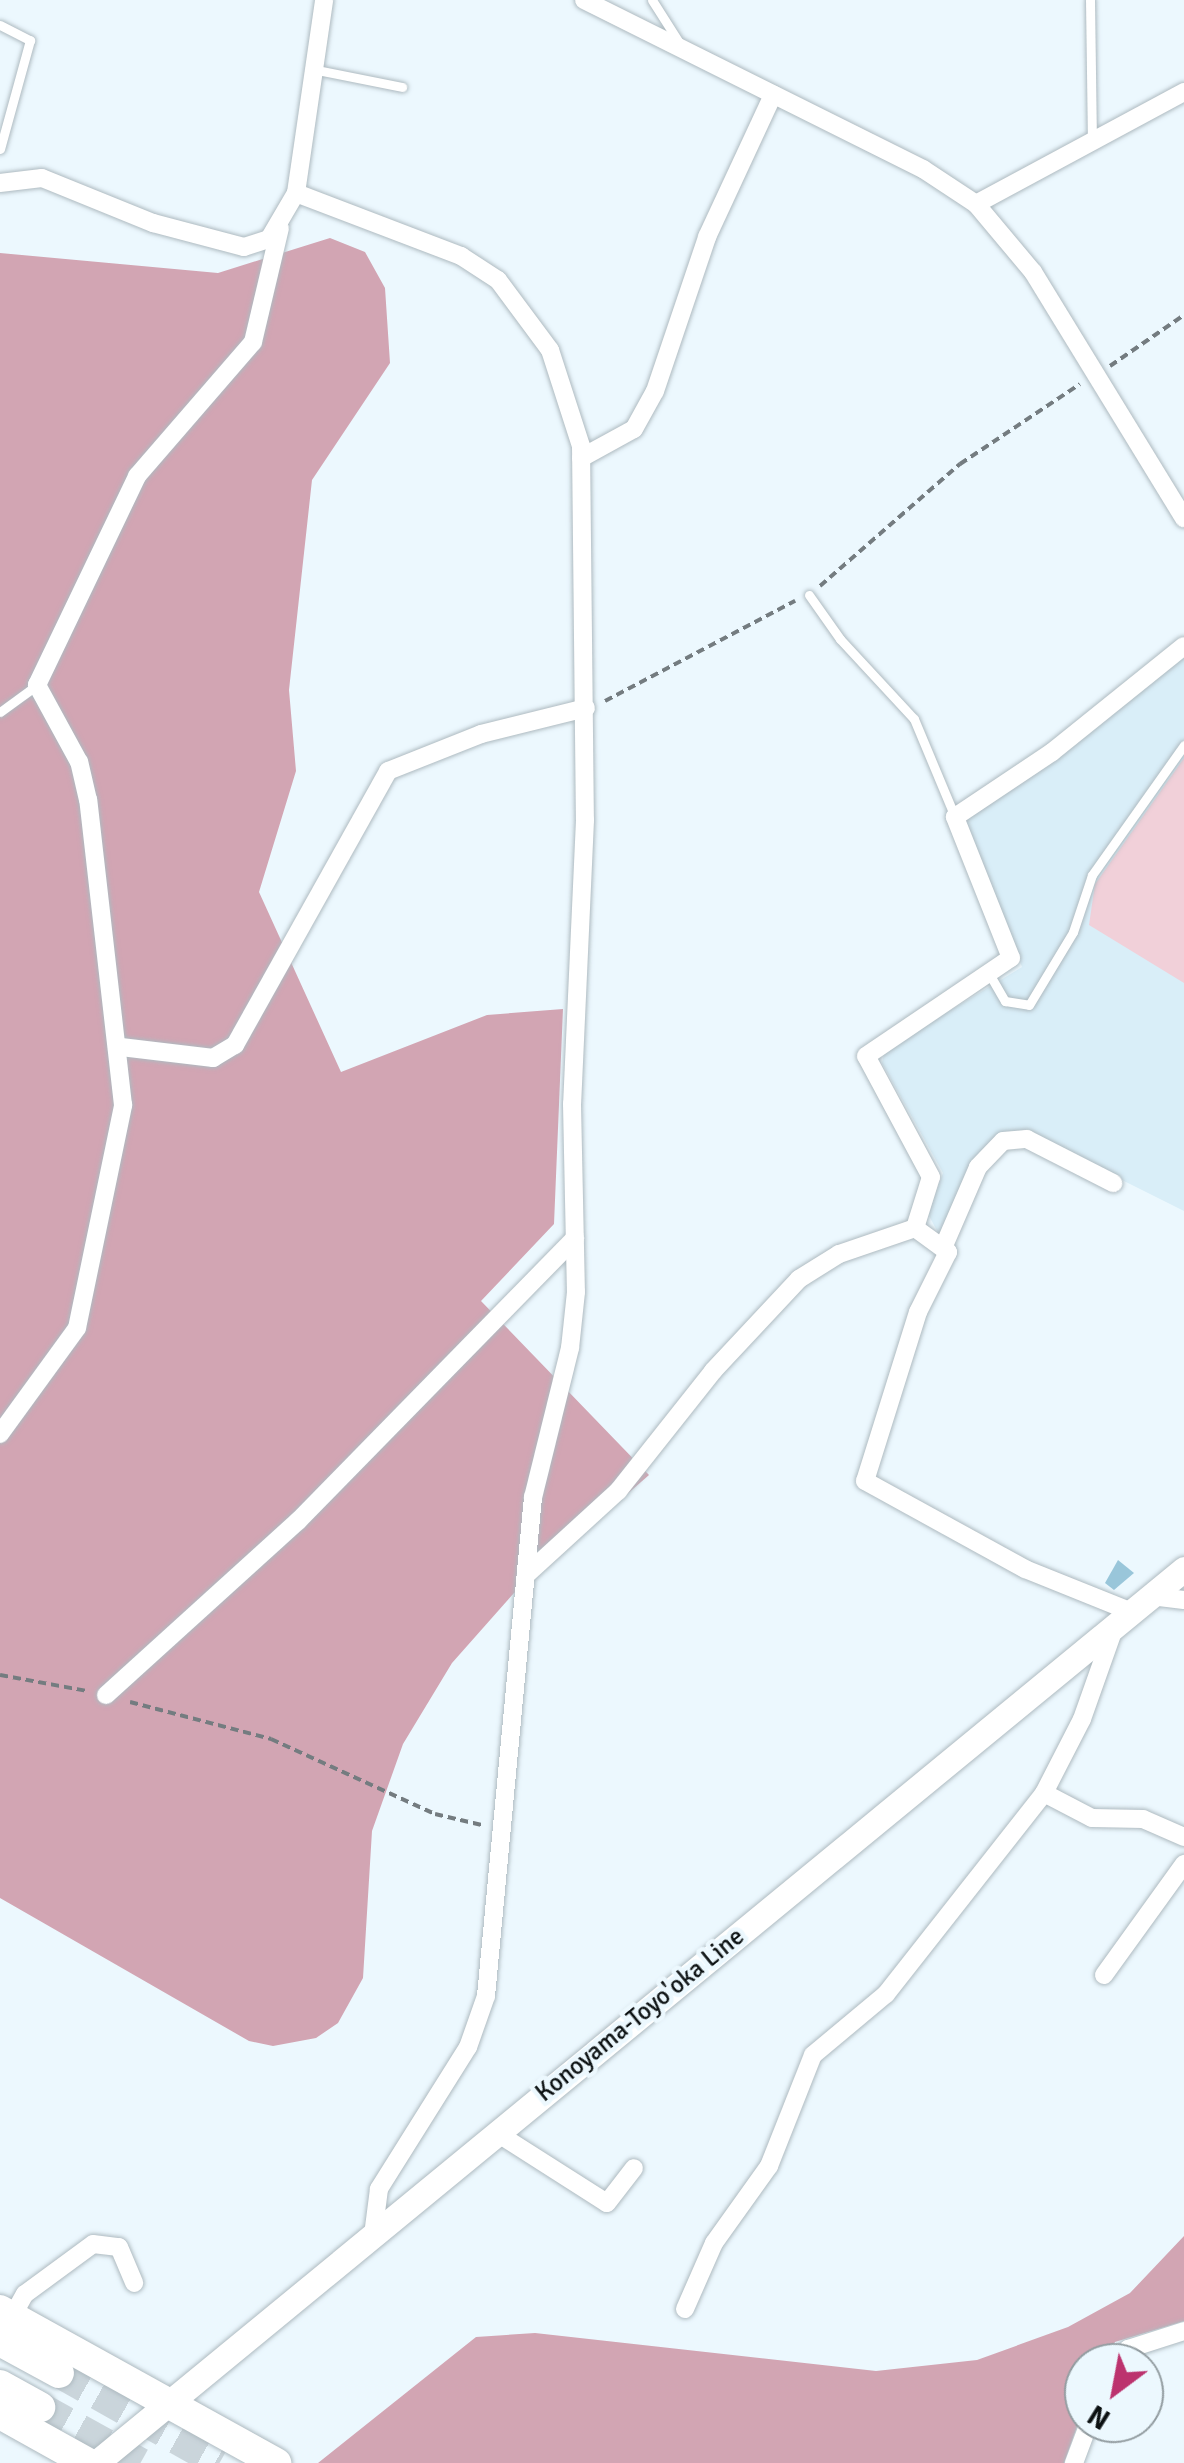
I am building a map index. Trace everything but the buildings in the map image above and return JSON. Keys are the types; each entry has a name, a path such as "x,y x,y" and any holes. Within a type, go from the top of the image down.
{"highway":[{"path":"4,2322 169,2404 276,2463"},
{"path":"4,2322 58,2373"},
{"path":"0,2385 40,2407"},
{"path":"0,2414 88,2463"}],"main road":[{"name":"Konoyama-Toyo'oka Line","path":"96,2463 1184,1569"}],"street":[{"path":"0,1434 77,1328 124,1105 121,1047 83,781 37,685 136,476 253,342 280,228 296,192 324,0"},
{"path":"584,0 923,170 976,204 1033,272 1184,518"},
{"path":"976,204 1092,147 1184,92"},
{"path":"581,458 634,429 655,390 707,236 773,94"},
{"path":"0,183 42,178 71,185 153,223 244,247 280,228"},
{"path":"296,192 461,256 498,280 550,350 581,458 586,708 572,1104 575,1238 570,1348 533,1496 486,1996 468,2047 379,2189 373,2235"},
{"path":"915,1228 931,1177 866,1056 991,977 1011,958 956,817 1052,752 1184,646"},
{"path":"121,1047 213,1058 234,1046 388,771 449,744 586,708"},
{"path":"943,1248 978,1167 1003,1141 1027,1139 1113,1183"},
{"path":"526,1575 618,1491 712,1371 799,1278 839,1254 915,1228"},
{"path":"915,1228 948,1252 918,1312 865,1480 1024,1569 1133,1611 1184,1600"},
{"path":"106,1696 298,1521 575,1238"},
{"path":"685,2309 714,2243 768,2166 813,2055 886,1994 1044,1793 1133,1611"},
{"path":"1044,1793 1092,1818 1142,1819 1184,1837"},
{"path":"1104,1975 1184,1864"},
{"path":"497,2133 607,2203 634,2168"},
{"path":"4,2322 24,2294 92,2244 119,2247 134,2283"},
{"path":"1147,2343 1184,2331"}],"lane":[{"path":"652,0 687,54"},
{"path":"1090,0 1092,147"},
{"path":"0,25 30,40 0,149"},
{"path":"312,69 402,87"},
{"path":"809,595 840,639 914,719 956,817"},
{"path":"0,712 37,685"},
{"path":"991,977 1005,1001 1030,1004 1073,932 1092,876 1184,745"}],"path":[{"path":"586,708 634,691 727,632 809,595 960,464 1184,314"},
{"path":"0,1675 106,1696 271,1739 435,1814 502,1830"}],"shaded area":[{"path":"330,238 365,252 385,288 390,363 312,480 289,690 296,771 259,892 341,1072 487,1015 563,1009 554,1224 481,1301 649,1475 514,1593 452,1663 403,1744 372,1831 363,1978 338,2023 316,2038 273,2046 249,2041 0,1898 0,253 218,273"},
{"path":"1184,652 1184,1211 1030,1134 998,1138 941,1238 928,1214 943,1173 882,1063 885,1050 1022,967 965,820"},
{"path":"1184,758 1184,983 1089,925 1095,884"},
{"path":"1184,2236 1184,2321 1114,2343 1064,2343 1064,2443 1071,2443 1064,2463 318,2463 476,2337 535,2333 876,2371 977,2360 1068,2327 1130,2293"}],"tunnel":[{"path":"59,2373 219,2463"},
{"path":"40,2407 141,2463"}]}
